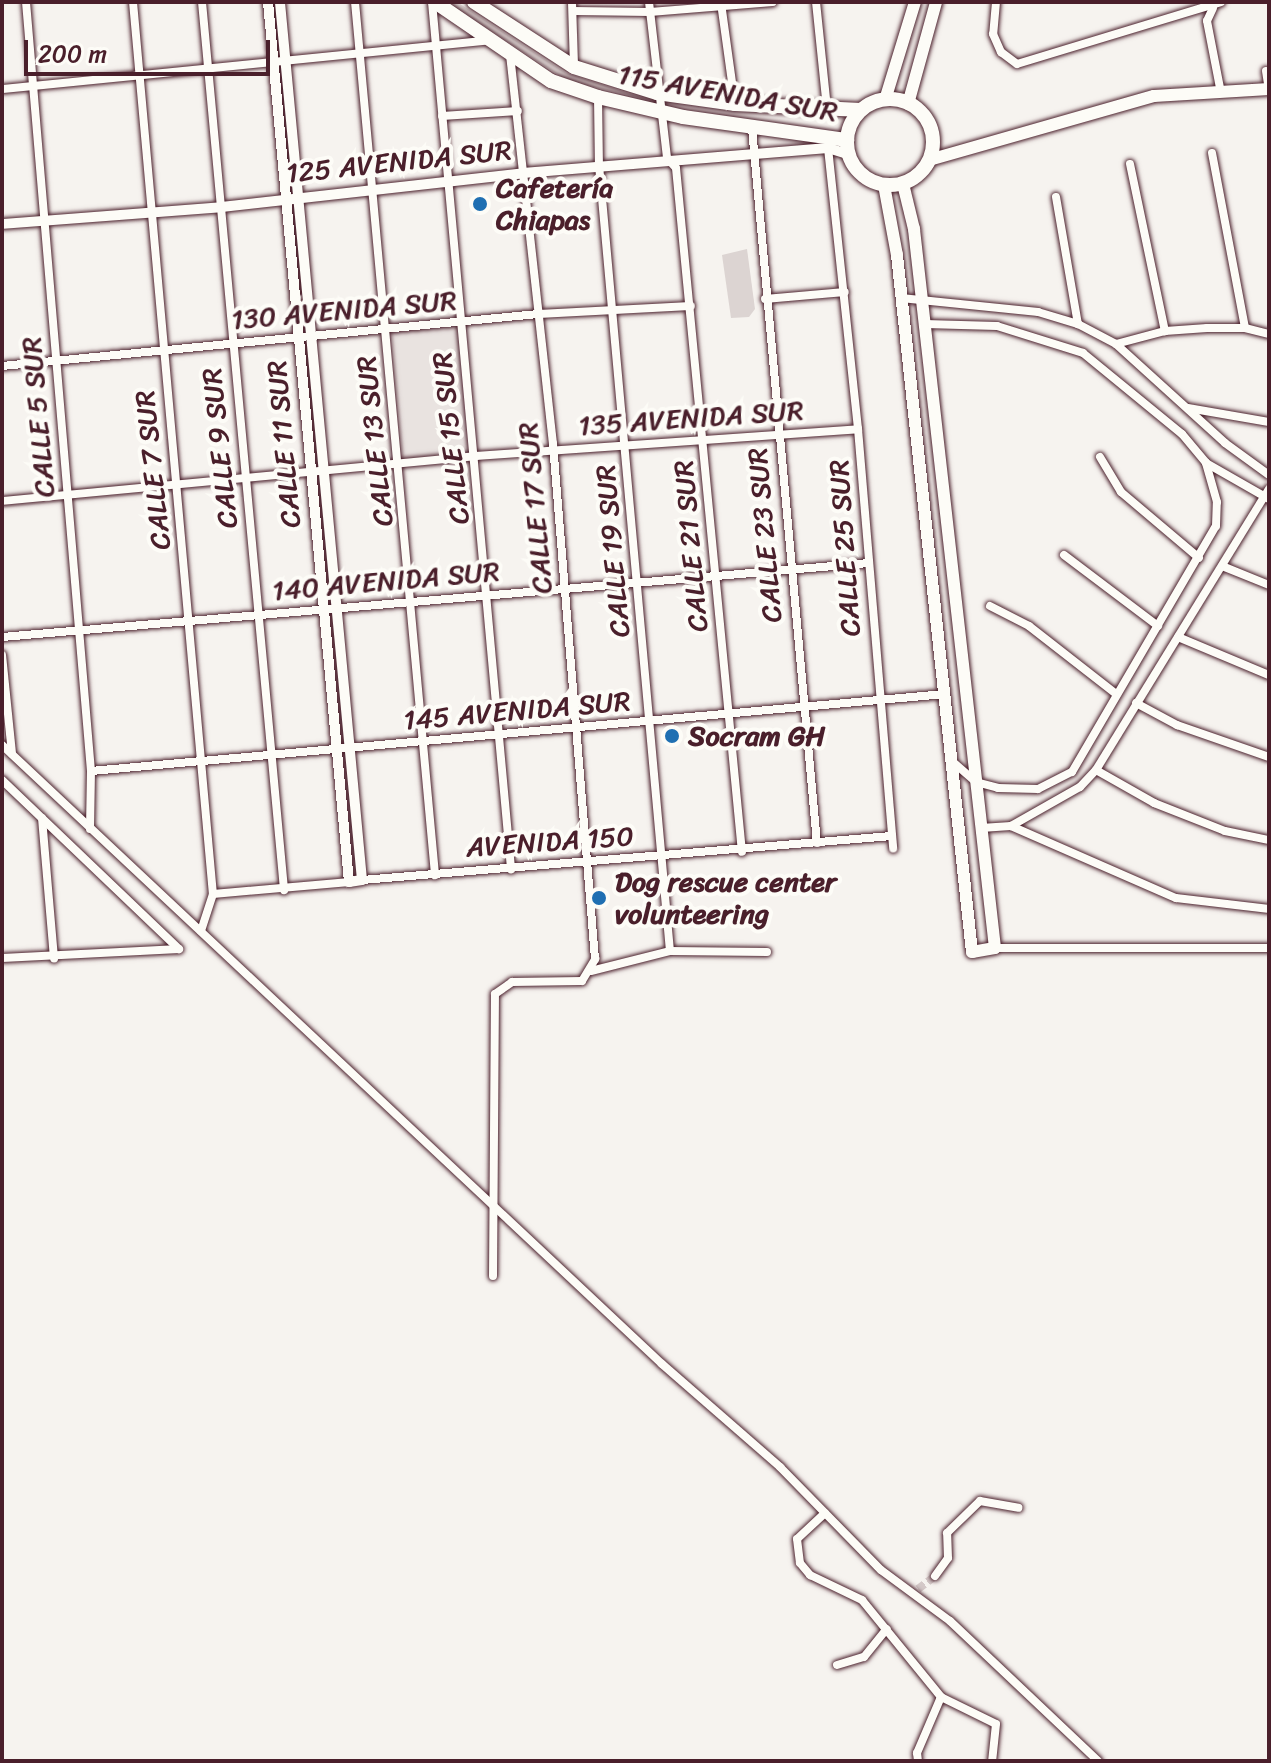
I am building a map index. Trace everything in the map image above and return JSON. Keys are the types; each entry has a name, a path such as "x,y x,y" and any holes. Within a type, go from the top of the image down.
{"main road":[{"name":"115 AVENIDA SUR","path":"433,2 551,81 662,113 848,147"},
{"name":"115 AVENIDA SUR","path":"474,2 495,9 574,67 657,93 735,104 827,111 861,110"},
{"path":"885,100 915,2"},
{"path":"908,104 936,2"},
{"path":"929,160 931,131 908,104 885,100 861,110 848,147 865,178 884,185 903,184 929,160 1017,138 1154,96 1220,88 1269,89"},
{"path":"884,185 901,298 972,952 995,948 914,229 903,184"},
{"path":"926,523 946,513"}],"street":[{"name":"CALLE 5 SUR","path":"26,2 91,771 90,829"},
{"name":"CALLE 7 SUR","path":"133,2 154,212 162,350 191,621 213,894 201,931"},
{"name":"CALLE 9 SUR","path":"202,2 222,207 231,343 284,890"},
{"name":"CALLE 11 SUR","path":"268,2 317,470 336,607 349,882"},
{"name":"CALLE 11 SUR","path":"280,2 299,197 304,335"},
{"name":"CALLE 13 SUR","path":"355,2 400,463 435,875"},
{"name":"CALLE 15 SUR","path":"433,2 489,595 511,869"},
{"path":"574,67 573,6 650,7 773,2"},
{"path":"816,2 827,111"},
{"path":"996,2 993,34 1001,52 1017,64 1217,5"},
{"path":"722,4 735,104"},
{"path":"1217,5 1207,21 1220,88"},
{"name":"CALLE 21 SUR","path":"650,7 657,93 667,161 676,168 742,852"},
{"path":"2,89 489,40"},
{"name":"CALLE 17 SUR","path":"510,54 553,451 589,865 595,959 591,971"},
{"path":"1266,71 1269,89"},
{"name":"CALLE 19 SUR","path":"598,97 599,167 664,858"},
{"path":"442,116 518,111"},
{"path":"1013,124 1017,138"},
{"name":"CALLE 23 SUR","path":"752,128 751,155 817,843"},
{"name":"125 AVENIDA SUR","path":"2,224 222,207 373,186 848,147"},
{"name":"CALLE 25 SUR","path":"828,148 858,429 893,849"},
{"path":"1212,153 1245,328"},
{"path":"1130,164 1165,331"},
{"path":"1056,197 1078,324"},
{"path":"765,299 845,292"},
{"path":"901,298 922,304 1038,312 1078,324 1116,344 1187,408 1269,475"},
{"name":"130 AVENIDA SUR","path":"2,366 538,314 691,306"},
{"path":"925,324 997,326 1083,353 1182,434 1206,463 1267,495 1096,770 1080,787 1011,826 981,828"},
{"path":"1116,344 1165,331 1245,328 1269,334"},
{"path":"1187,408 1269,422"},
{"name":"135 AVENIDA SUR","path":"2,501 476,456 858,429"},
{"path":"1100,457 1121,492 1199,558"},
{"path":"953,762 976,782 1011,789 1056,783 1072,772 1216,526 1217,502 1206,463"},
{"name":"CALLE 11 SUR","path":"317,470 324,608 362,880"},
{"path":"1064,555 1158,626"},
{"name":"140 AVENIDA SUR","path":"2,637 869,563"},
{"path":"1222,566 1269,585"},
{"path":"990,606 1029,626 1116,694"},
{"path":"1178,637 1269,675"},
{"path":"2,655 12,754"},
{"name":"145 AVENIDA SUR","path":"91,771 500,733 729,716 945,694"},
{"path":"1136,703 1177,725 1269,757"},
{"path":"2,745 825,1513 881,1570 915,1591 950,1621 1098,1761"},
{"path":"1096,770 1182,814 1225,831 1269,840"},
{"path":"2,780 179,949 54,958 2,958"},
{"path":"42,818 54,958"},
{"path":"1011,826 1176,898 1269,909"},
{"name":"AVENIDA 150","path":"213,894 742,852 891,836"},
{"path":"664,858 670,951"},
{"path":"995,948 1269,948"},
{"path":"493,1276 495,994 506,983 577,982 591,971 670,951 767,952"},
{"path":"935,1576 948,1558 947,1533 980,1501 1018,1508"},
{"path":"825,1513 797,1539 794,1551 800,1563 810,1575 862,1600 941,1697 996,1724 992,1761"},
{"path":"837,1665 864,1657 887,1629"},
{"path":"918,1761 917,1753 941,1697"}],"shaded area":[{"path":"446,2 457,2 566,73 646,99 568,81"},
{"path":"747,249 755,309 749,317 731,318 722,255"},
{"path":"459,326 471,454 403,459 392,331"},
{"path":"177,438 181,479 238,474 237,460 249,459 250,471 305,466 306,479 252,484 253,496 241,497 239,485 183,491 186,534 175,535 171,492 72,501 73,510 64,511 62,502 2,508 2,496 61,490 61,481 69,481 70,489 169,480 166,439"}],"tunnel":[{"path":"918,1589 935,1576"}],"place":[{"name":"Cafetería Chiapas","path":"480,204"},
{"name":"Socram GH","path":"672,736"},
{"name":"Dog rescue center volunteering","path":"599,898"}]}
